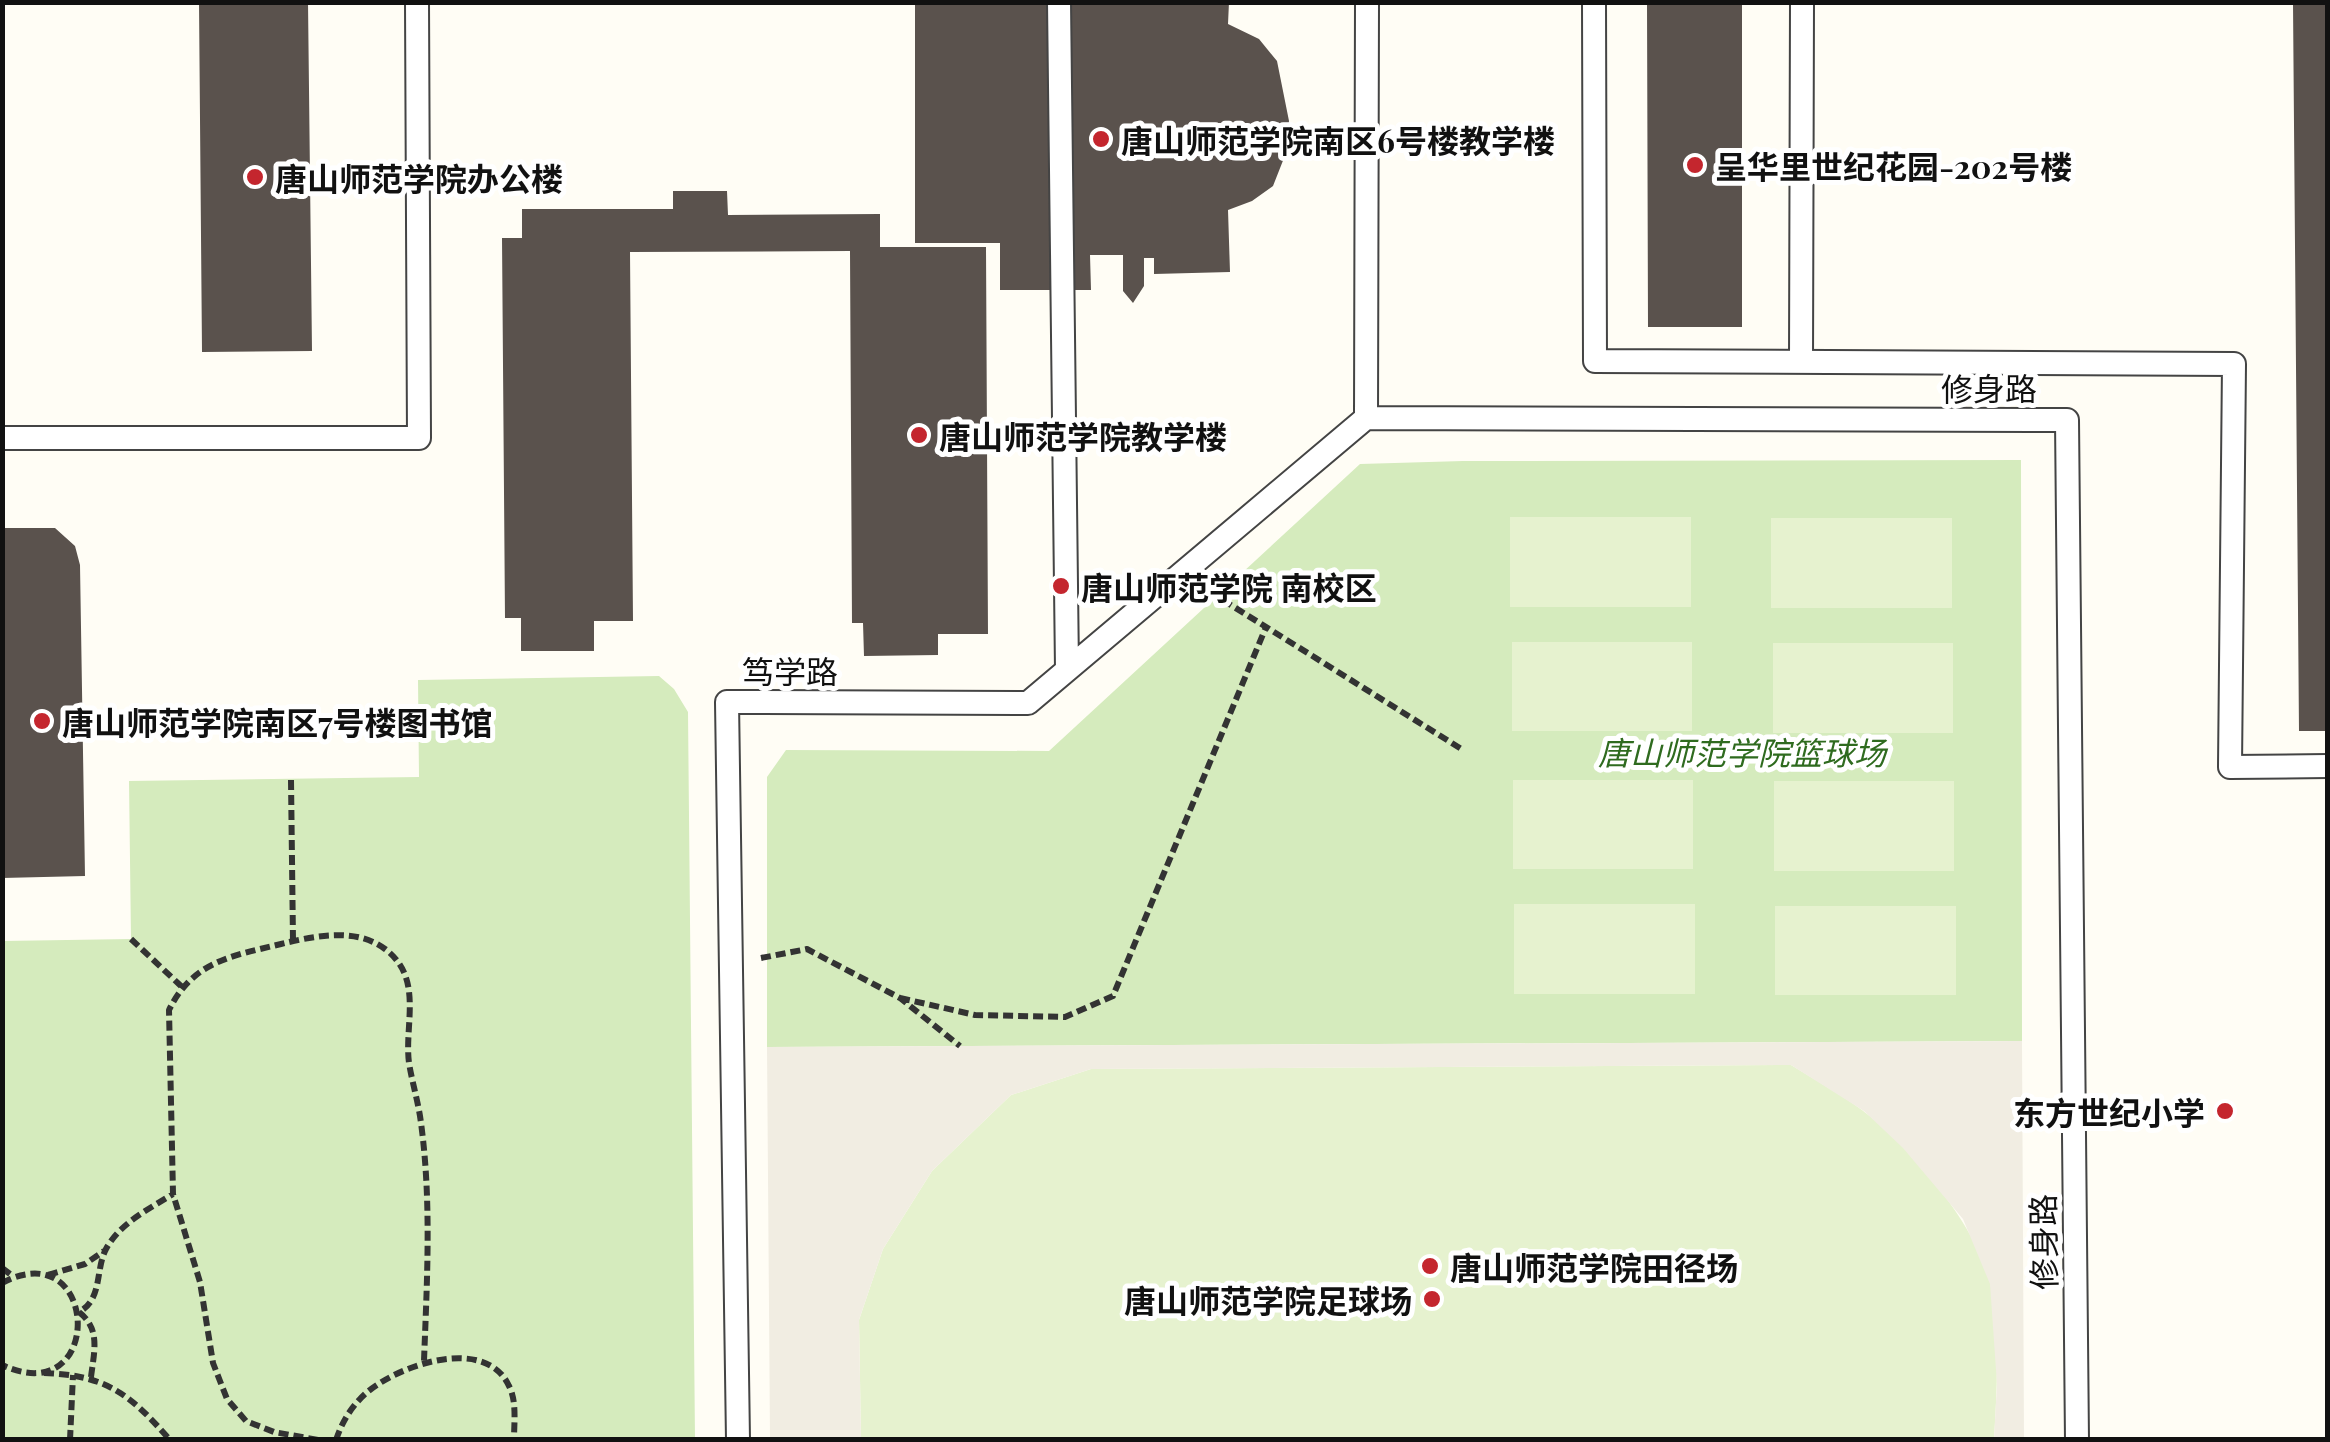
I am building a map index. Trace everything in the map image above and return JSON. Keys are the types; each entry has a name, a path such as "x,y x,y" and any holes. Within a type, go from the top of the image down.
{"lane":[{"path":"2,438 419,438 417,2"},
{"path":"1060,2 1068,668"},
{"path":"1366,418 1367,2"},
{"path":"1594,2 1595,361 2234,364 2230,767 2328,766"},
{"path":"1801,362 1802,2"},
{"name":"笃学路","path":"738,1440 727,702 1028,703 1366,418"},
{"name":"修身路","path":"1366,418 2067,420 2077,1440"}],"path":[{"path":"1180,574 1463,750"},
{"path":"900,998 975,1016 1065,1016 1113,996 1266,627"},
{"path":"291,780 293,941"},
{"path":"318,1440 274,1432 246,1421 227,1399 213,1364 200,1282 173,1194 169,1010 181,986 218,960 322,935 360,938 386,949 407,975 411,1012 408,1059 420,1117 426,1191 424,1361"},
{"path":"131,939 181,986"},
{"path":"731,963 807,949 900,998 960,1046"},
{"path":"45,1276 85,1264 105,1250 129,1222 173,1194"},
{"path":"79,1312 88,1307 96,1290 105,1250"},
{"path":"2,1268 14,1276"},
{"path":"2,1282 29,1274 60,1283 79,1312 80,1329 65,1360 50,1369 34,1374 2,1369"},
{"path":"79,1312 89,1320 96,1340 91,1377"},
{"path":"336,1440 342,1422 366,1394 424,1361 462,1358 488,1364 509,1384 514,1440"},
{"path":"17,1372 73,1374 118,1388 170,1440"},
{"path":"70,1440 73,1374"}],"green space":[{"name":"唐山师范学院篮球场","path":"2021,460 2022,1041 767,1047 767,777 786,750 1049,751 1360,464"},
{"path":"1510,517 1691,517 1691,607 1510,607"},
{"path":"1771,518 1952,518 1952,608 1771,608"},
{"path":"1512,642 1692,642 1692,731 1512,731"},
{"path":"1773,643 1953,643 1953,733 1773,733"},
{"path":"659,676 674,689 688,712 695,1439 3,1439 3,941 131,939 129,781 419,777 418,680"},
{"path":"1513,780 1693,780 1693,869 1513,869"},
{"path":"1774,781 1954,781 1954,871 1774,871"},
{"path":"1514,904 1695,904 1695,994 1514,994"},
{"path":"1775,906 1956,906 1956,995 1775,995"},
{"name":"唐山师范学院田径场","path":"1791,1065 1881,1125 1921,1166 1973,1239 1991,1287 1996,1325 1994,1439 861,1439 859,1320 883,1249 932,1171 1011,1095 1091,1069"}],"shaded area":[{"path":"2022,1041 2024,1439 1994,1439 1997,1384 1990,1284 1963,1219 1903,1148 1864,1111 1791,1065 1091,1069 1011,1095 932,1171 883,1249 859,1320 861,1439 770,1439 767,1047"}],"building":[{"name":"唐山师范学院办公楼","path":"199,2 308,2 312,351 202,352"},
{"name":"唐山师范学院南区6号楼教学楼","path":"915,2 1229,2 1228,24 1259,39 1277,61 1289,121 1284,158 1273,186 1252,201 1228,210 1230,272 1154,274 1154,258 1144,258 1144,286 1133,303 1123,291 1123,255 1090,255 1091,290 1000,290 1000,243 915,243"},
{"name":"呈华里世纪花园-202号楼","path":"1647,2 1742,2 1742,327 1648,327"},
{"path":"2293,3 2328,3 2328,731 2299,731"},
{"name":"唐山师范学院教学楼","path":"673,191 727,191 728,215 880,214 880,247 986,247 988,634 938,634 938,655 864,656 863,623 852,623 850,251 630,252 633,621 594,621 594,651 521,651 521,618 505,618 502,238 522,238 522,209 673,209"},
{"name":"唐山师范学院南区7号楼图书馆","path":"2,528 55,528 75,546 80,565 85,876 2,878"}],"place":[{"name":"唐山师范学院南区6号楼教学楼","path":"1101,139"},
{"name":"呈华里世纪花园-202号楼","path":"1695,165"},
{"name":"唐山师范学院办公楼","path":"255,177"},
{"name":"唐山师范学院教学楼","path":"919,435"},
{"name":"唐山师范学院 南校区","path":"1061,586"},
{"name":"唐山师范学院南区7号楼图书馆","path":"42,721"},
{"name":"东方世纪小学","path":"2225,1111"},
{"name":"唐山师范学院田径场","path":"1430,1266"},
{"name":"唐山师范学院足球场","path":"1432,1299"}]}
